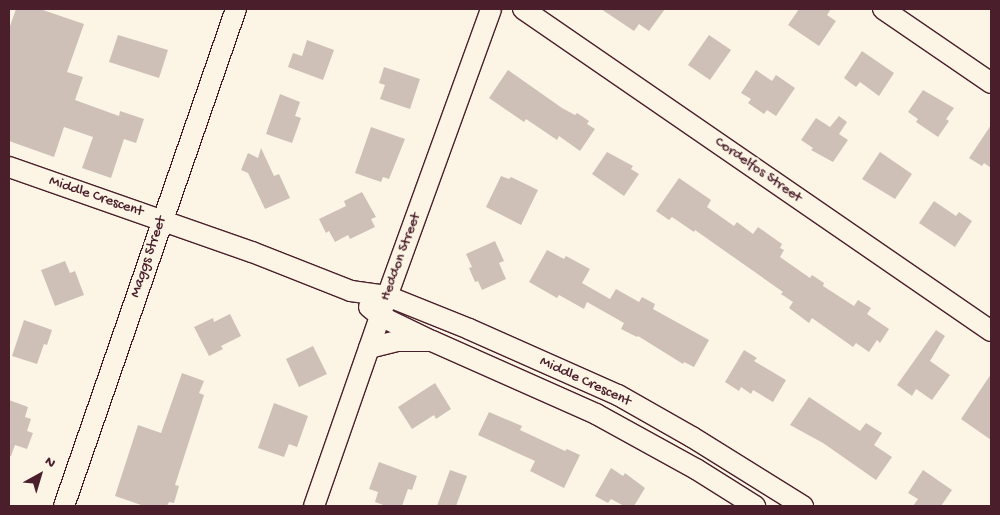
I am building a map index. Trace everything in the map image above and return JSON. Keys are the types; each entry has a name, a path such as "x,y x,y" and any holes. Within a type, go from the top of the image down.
{"street":[{"name":"Maggs Street","path":"64,506 236,9"},
{"name":"Heddon Street","path":"314,506 387,296 491,9"},
{"name":"Cordelfos Street","path":"524,9 991,331"},
{"path":"883,9 991,83"},
{"name":"Middle Crescent","path":"9,167 252,252 351,291 387,296 469,329 618,395 692,437 803,506"},
{"name":"Middle Crescent","path":"351,291 380,316 596,414 696,469 755,506"},
{"path":"369,348 398,341 432,341"}],"building":[{"path":"16,9 40,9 84,24 67,72 83,77 75,100 119,116 120,111 144,119 136,143 124,139 111,178 82,168 93,137 64,127 54,157 9,141 9,29"},
{"path":"601,9 665,9 649,31 639,24 634,31"},
{"path":"799,9 831,9 827,15 836,21 819,46 788,25"},
{"path":"118,35 168,50 159,78 109,62"},
{"path":"709,35 731,50 710,80 688,65"},
{"path":"307,40 334,50 323,80 288,67 293,53 302,56"},
{"path":"862,51 894,73 879,96 860,82 856,87 844,78"},
{"path":"384,67 420,79 410,109 380,99 385,85 379,83"},
{"path":"508,70 562,108 575,115 577,113 589,121 587,124 595,129 580,151 559,136 557,140 526,119 524,122 489,98"},
{"path":"756,70 772,81 776,75 795,88 776,116 767,110 764,114 748,103 751,99 741,93"},
{"path":"923,90 954,108 946,119 949,121 938,137 916,122 918,119 908,112"},
{"path":"280,94 300,102 295,116 301,118 292,143 266,134"},
{"path":"839,116 847,122 839,134 848,140 833,162 811,150 813,148 801,140 816,118 830,127"},
{"path":"991,125 991,168 984,163 982,166 969,158"},
{"path":"371,127 405,139 389,179 383,177 381,182 355,173"},
{"path":"261,148 274,176 279,174 290,198 265,209 248,173 241,170 248,153 258,158"},
{"path":"607,152 633,166 631,169 639,174 624,196 592,174"},
{"path":"880,152 912,174 895,199 862,179"},
{"path":"501,176 509,179 511,177 538,190 521,225 486,207"},
{"path":"679,178 711,200 707,207 734,226 737,222 753,234 758,227 782,244 780,248 784,250 780,257 810,278 812,275 824,283 823,286 854,306 858,300 871,308 867,314 889,329 880,343 877,340 869,352 856,343 853,347 812,318 809,323 789,308 793,302 781,294 783,292 695,230 694,232 672,217 669,220 656,211"},
{"path":"362,192 376,217 371,219 375,227 350,239 348,235 335,242 329,231 326,233 319,219 346,206 344,201"},
{"path":"934,201 956,216 959,212 972,221 955,247 919,223"},
{"path":"495,241 504,261 499,263 506,279 482,290 478,281 475,282 469,268 472,267 466,254"},
{"path":"547,250 564,259 566,256 590,269 582,283 610,299 616,289 639,302 642,297 655,304 653,309 709,340 694,367 684,362 683,364 638,336 621,329 624,323 587,302 584,309 559,295 557,298 529,282"},
{"path":"65,261 70,273 75,271 84,295 55,306 41,270"},
{"path":"230,314 241,336 221,346 223,349 209,356 194,327 213,318 214,322"},
{"path":"24,320 52,330 47,345 44,344 37,364 12,356"},
{"path":"936,330 945,336 930,361 950,375 932,400 916,389 912,396 897,385"},
{"path":"313,346 327,374 299,387 286,359"},
{"path":"744,350 757,358 754,361 786,380 773,402 753,390 751,394 741,387 739,391 725,382"},
{"path":"182,373 204,381 199,393 204,395 175,485 179,486 174,503 169,502 167,506 144,506 115,496 138,425 161,433"},
{"path":"991,374 991,440 961,419"},
{"path":"435,383 451,409 436,419 434,415 412,429 398,407"},
{"path":"809,397 860,431 866,423 882,433 874,445 892,457 876,480 823,443 790,425"},
{"path":"9,400 28,407 25,417 31,419 27,431 33,433 27,449 15,445 11,456 9,456"},
{"path":"274,403 308,416 297,447 289,444 284,457 258,448"},
{"path":"489,412 522,426 520,430 565,451 567,449 580,455 564,488 530,471 535,461 478,435"},
{"path":"379,462 417,476 412,490 408,489 402,506 386,506 375,502 378,492 369,489"},
{"path":"611,468 623,476 625,473 645,488 634,506 624,506 611,499 608,503 595,496"},
{"path":"450,470 467,476 456,506 437,506"},
{"path":"923,470 952,490 941,506 913,506 918,499 908,493"}]}
